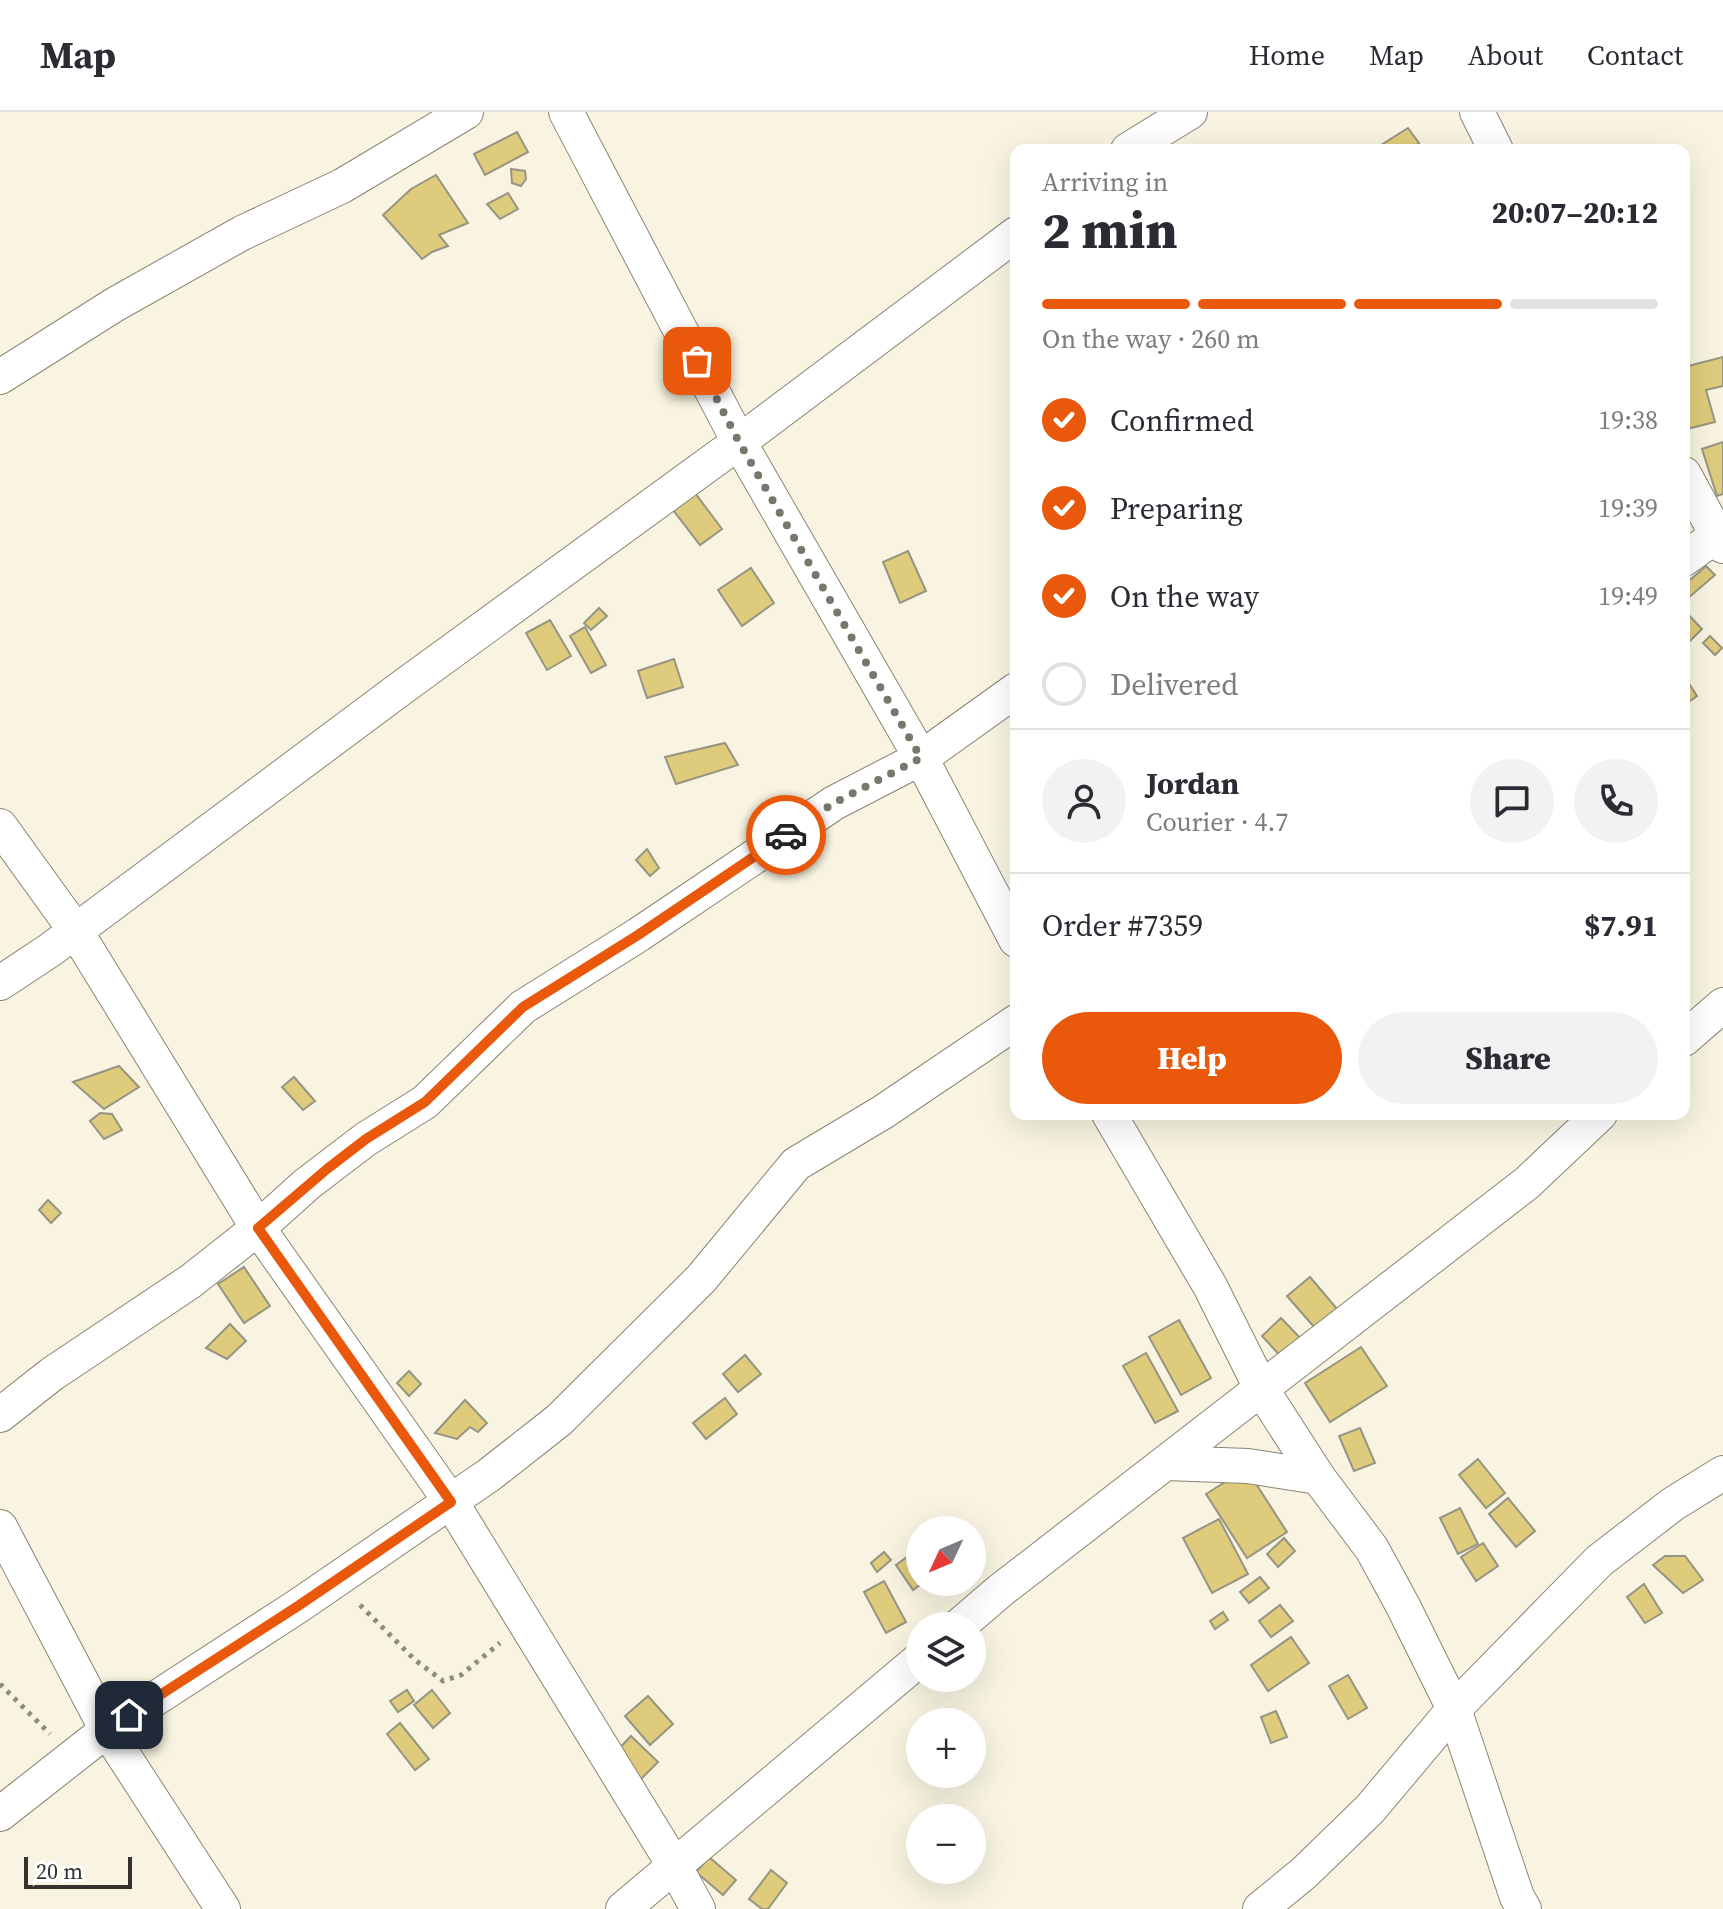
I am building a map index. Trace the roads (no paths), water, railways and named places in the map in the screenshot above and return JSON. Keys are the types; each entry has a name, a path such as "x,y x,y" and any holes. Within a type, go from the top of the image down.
{"street":[{"path":"0,377 114,305 242,233 386,162 466,112"},
{"path":"566,112 739,442 921,758 1010,929"},
{"path":"1138,144 1190,112"},
{"path":"1477,112 1493,144"},
{"path":"0,983 50,950 1010,239"},
{"path":"1690,484 1721,538 1690,556"},
{"path":"0,1415 52,1374 191,1281 354,1148 425,1102 523,1007 638,935 834,803 921,758 1010,694"},
{"path":"0,826 75,930 258,1228 451,1502 698,1909"},
{"path":"1690,1034 1723,1005"},
{"path":"0,1814 107,1730 337,1580 524,1448 580,1399 701,1279 796,1164 883,1112 1010,1026"},
{"path":"1113,1120 1210,1286 1262,1390 1318,1477 1372,1549 1454,1709 1517,1897 1524,1909"},
{"path":"975,1612 1527,1183 1594,1120"},
{"path":"1166,1463 1248,1466 1318,1477"},
{"path":"1260,1909 1304,1873 1370,1809 1454,1709 1599,1561 1673,1504 1723,1473"},
{"path":"0,1527 107,1730 223,1909"},
{"path":"623,1909 906,1671"}]}
